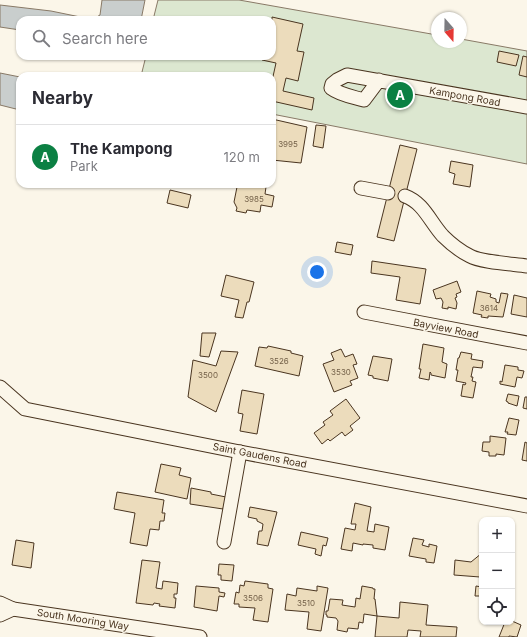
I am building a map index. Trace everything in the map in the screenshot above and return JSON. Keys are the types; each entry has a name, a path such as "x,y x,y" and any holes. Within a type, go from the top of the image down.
{"street":[{"name":"Kampong Road","path":"379,80 527,107"},
{"path":"361,188 388,193"},
{"path":"405,196 411,198 417,203 443,236 469,256 478,259 527,266"},
{"name":"Bayview Road","path":"364,312 527,343"},
{"name":"Saint Gaudens Road","path":"0,387 25,409 240,452 527,506"},
{"path":"224,542 240,452"},
{"name":"South Mooring Way","path":"0,603 13,609 200,637"},
{"path":"0,615 13,609"}],"green space":[{"path":"158,0 239,0 431,34 431,48 467,48 467,40 527,51 527,164 276,115 276,72 142,72 145,60 276,60 276,16 154,16"}],"shaded area":[{"path":"102,0 145,0 142,16 98,16 100,15"},
{"path":"0,5 51,11 75,16 16,16 16,29 0,27"},
{"path":"0,73 16,76 16,109 0,105"}],"building":[{"path":"276,18 303,24 297,51 304,52 298,81 286,78 283,91 314,98 312,110 276,102 276,72 274,72 276,63 262,60 276,60"},
{"path":"499,51 519,55 516,66 497,62"},
{"path":"523,56 527,57 527,77 519,75"},
{"path":"276,120 307,127 301,163 276,160"},
{"path":"316,125 326,126 323,148 313,146"},
{"path":"400,145 417,149 394,241 377,237"},
{"path":"451,161 473,165 470,187 453,184 455,174 449,172"},
{"path":"237,188 266,188 265,194 274,196 272,207 261,205 260,212 247,210 246,213 236,211 237,208 234,202"},
{"path":"170,190 191,195 188,208 167,203"},
{"path":"337,242 353,245 351,255 335,252"},
{"path":"372,261 426,269 420,304 396,300 400,277 371,273"},
{"path":"226,275 254,282 243,318 235,317 239,300 221,296"},
{"path":"457,281 461,292 456,294 456,309 448,307 448,309 442,308 443,302 441,298 436,299 433,290"},
{"path":"477,291 491,294 490,297 496,299 496,302 499,303 501,293 508,294 503,317 488,316 488,318 481,317 482,315 473,313"},
{"path":"514,295 527,298 527,317 511,314"},
{"path":"202,333 216,333 209,357 200,356"},
{"path":"423,344 444,348 442,362 447,364 445,378 431,375 430,372 429,380 419,378"},
{"path":"268,346 291,351 291,353 303,356 299,376 255,366 259,347 267,348"},
{"path":"341,349 345,357 353,354 357,364 353,365 358,378 350,381 352,385 334,392 323,364 334,360 331,353"},
{"path":"221,351 238,352 216,412 188,397 193,360 216,366"},
{"path":"461,352 472,354 471,359 483,361 482,368 473,367 471,377 473,377 472,381 476,382 473,398 461,396 463,384 465,385 466,383 456,381 458,358"},
{"path":"373,356 392,359 388,381 373,378 373,376 368,375"},
{"path":"505,365 518,367 518,370 524,371 522,378 517,377 515,387 500,384 500,381 502,382"},
{"path":"242,390 264,394 257,434 240,431 243,414 238,413"},
{"path":"508,394 519,396 517,406 506,401"},
{"path":"525,397 527,397 527,409 523,408"},
{"path":"346,399 360,418 350,426 353,430 345,436 342,432 330,441 328,439 322,444 314,433 325,425 323,422 333,415 330,411"},
{"path":"509,418 519,420 516,435 507,434 508,432 505,432"},
{"path":"490,436 506,438 504,455 496,454 496,456 489,456 489,452 482,451 483,442 490,442"},
{"path":"525,442 527,443 527,461 522,460"},
{"path":"161,464 181,468 179,475 191,478 187,499 155,492"},
{"path":"191,488 226,497 223,509 190,504"},
{"path":"117,492 164,500 162,513 165,513 164,521 160,521 159,530 150,529 147,546 130,543 135,513 114,509"},
{"path":"355,503 371,507 367,531 374,532 375,524 389,527 385,550 373,548 373,545 353,543 352,551 341,549 345,528 355,530 356,524 351,524"},
{"path":"250,507 277,512 268,546 257,544 259,531 262,531 263,524 257,521 257,519 248,517"},
{"path":"301,532 328,538 326,546 323,545 321,556 315,554 316,549 298,545"},
{"path":"413,538 424,540 422,545 429,547 429,544 437,546 434,563 426,562 426,559 409,556"},
{"path":"16,540 34,543 31,568 12,565"},
{"path":"479,555 479,577 454,575 455,560 471,562"},
{"path":"142,560 160,562 156,588 162,589 163,581 178,583 177,594 174,594 174,598 176,598 175,608 159,606 160,604 154,603 153,605 136,603"},
{"path":"219,564 234,565 232,581 221,580 221,575 218,575"},
{"path":"245,581 268,584 268,588 273,589 268,622 253,620 255,608 239,607 239,604 234,604 236,592 239,593 240,585 244,586"},
{"path":"196,586 219,588 219,592 225,593 224,597 219,596 217,611 194,607"},
{"path":"317,586 328,588 321,631 307,629 309,612 285,610 287,594 296,596 297,588 317,591"},
{"path":"362,586 375,589 374,599 377,616 364,614 363,623 359,622 358,629 348,628 347,632 337,630 338,621 336,618 327,617 326,615 330,599 343,600 342,605 355,607 356,598 360,599"},
{"path":"476,586 479,586 479,596 475,596"},
{"path":"400,602 428,605 426,625 457,627 456,637 420,637 421,631 408,630 407,637 375,637 377,616 399,618"},
{"path":"515,622 521,625 517,637 499,637 504,625 515,625"}],"place":[{"name":"The Kampong","path":"400,95"}]}
